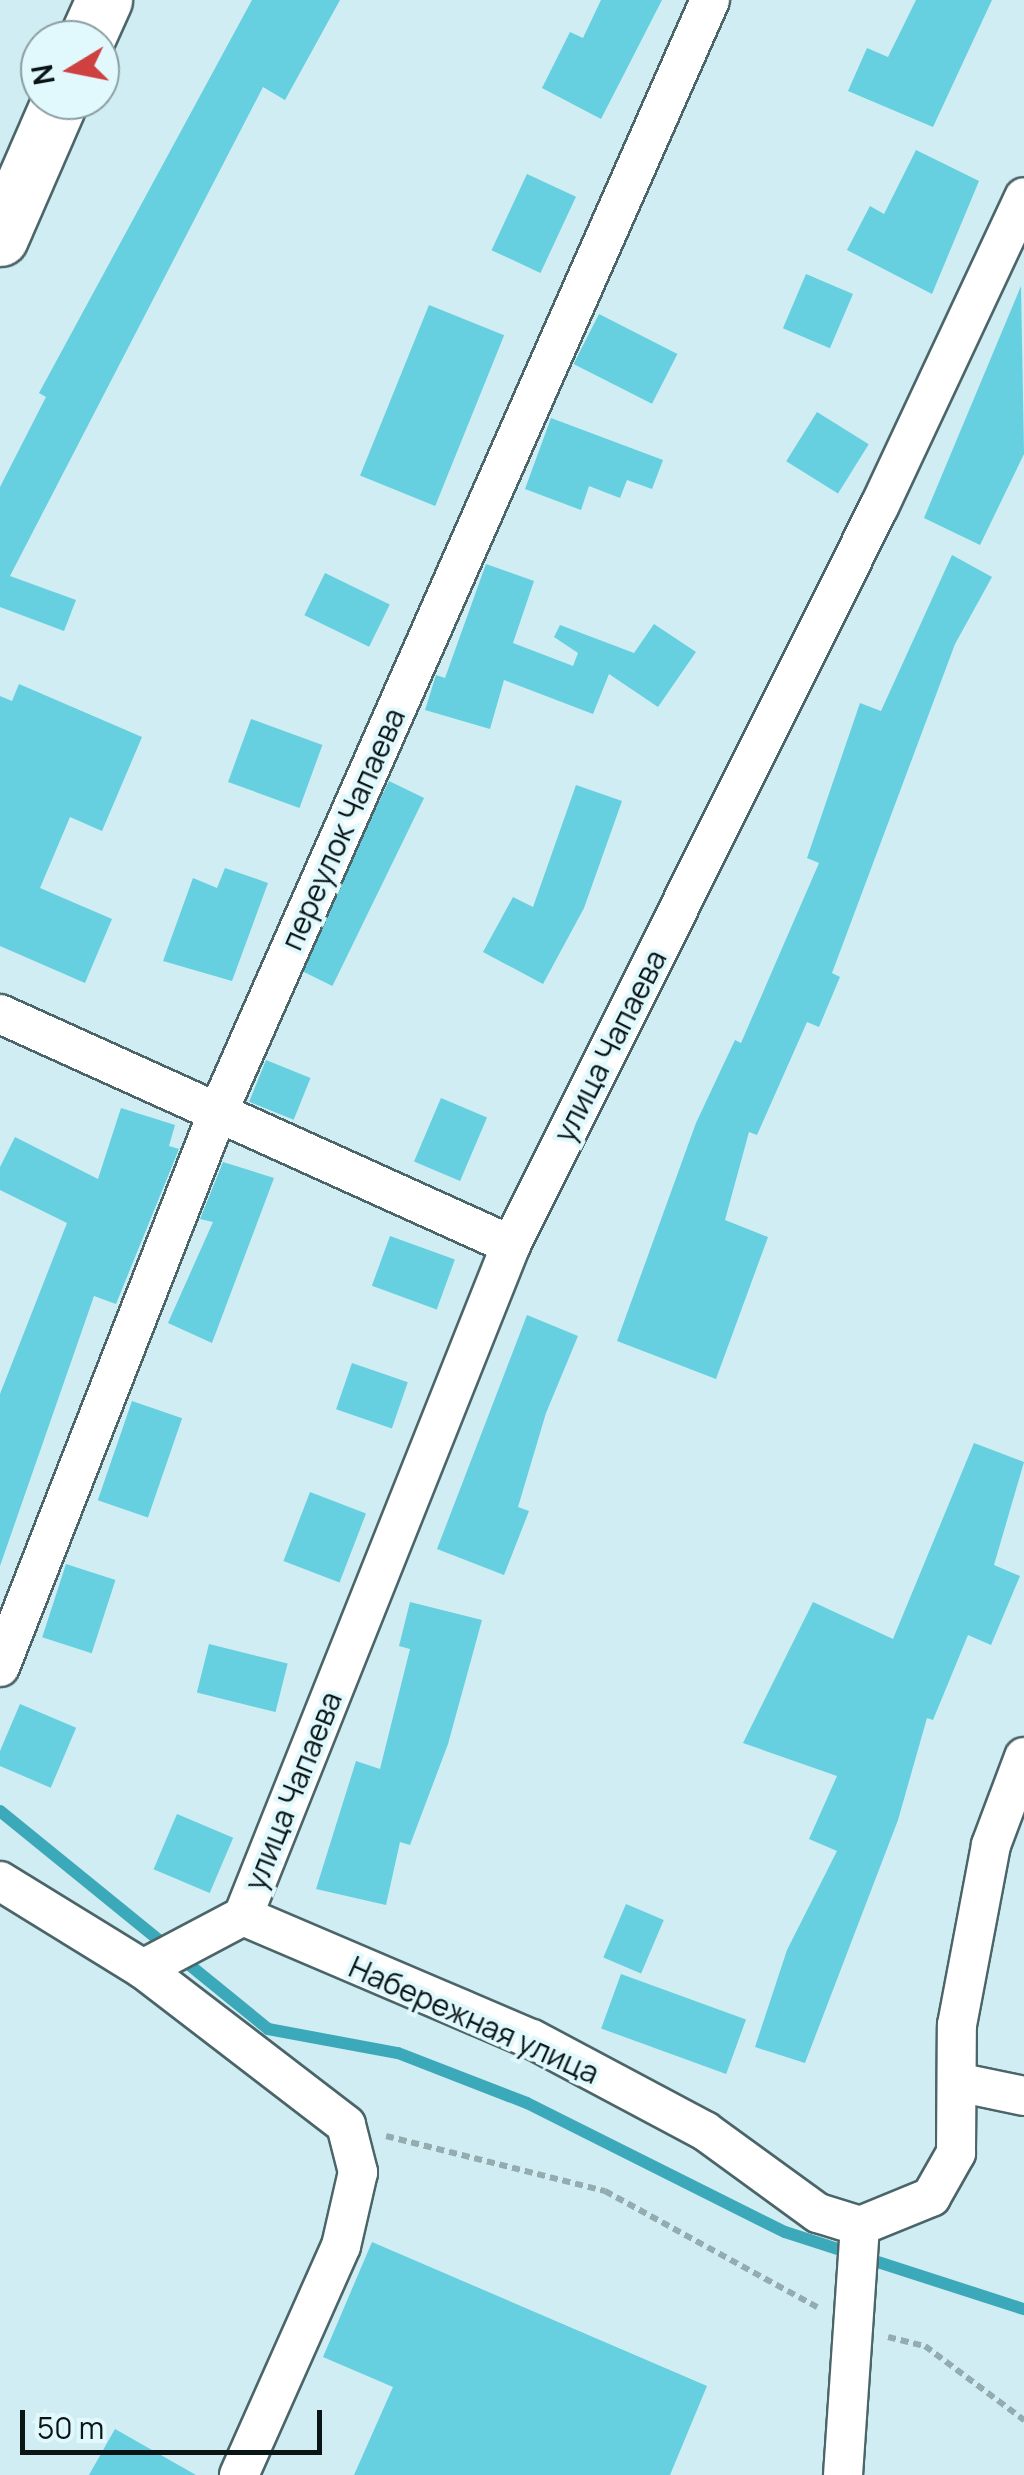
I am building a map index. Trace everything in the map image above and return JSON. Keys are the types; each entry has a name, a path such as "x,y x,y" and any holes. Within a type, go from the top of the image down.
{"main road":[{"path":"0,238 51,120"}],"street":[{"name":"переулок Чапаева","path":"0,1667 218,1112 710,0"},
{"name":"улица Чапаева","path":"243,1916 511,1245 879,508 1024,196"},
{"path":"0,1014 511,1245"},
{"path":"843,2475 860,2310 860,2226 931,2197 956,2153 957,2025 991,1845 1024,1757"},
{"path":"0,1881 142,1969 346,2125 358,2172 341,2246 238,2475"},
{"path":"142,1969 243,1916"},
{"name":"Набережная улица","path":"243,1916 532,2039 705,2131 818,2213 860,2226"},
{"path":"957,2082 1024,2096"}],"path":[{"path":"346,2125 605,2191 860,2310 925,2346 1024,2420"}],"building":[{"path":"252,0 340,0 285,100 263,87 10,576 76,600 64,631 0,607 0,487 46,397 39,393"},
{"path":"601,0 662,0 601,119 542,88 570,32 583,38"},
{"path":"916,0 992,0 933,127 848,91 867,48 888,57"},
{"path":"916,150 979,181 932,294 847,250 870,206 884,214"},
{"path":"527,174 576,197 540,273 492,250"},
{"path":"806,274 853,294 830,348 783,328"},
{"path":"1021,286 1024,454 980,545 924,518"},
{"path":"429,305 504,335 435,506 360,476"},
{"path":"599,314 677,354 652,404 574,364"},
{"path":"817,412 869,444 838,494 786,461"},
{"path":"551,418 663,460 652,489 627,480 620,498 589,486 581,510 525,489"},
{"path":"952,555 992,577 955,644 832,973 840,977 819,1027 807,1022 757,1135 749,1132 725,1220 768,1237 716,1379 617,1341 696,1123 735,1040 741,1043 819,863 807,858 860,703 881,711"},
{"path":"486,564 534,581 513,643 573,666 578,653 554,637 560,625 634,653 654,624 696,652 658,707 609,674 593,714 504,680 490,729 425,710 436,675 445,678"},
{"path":"325,573 390,605 369,647 304,615"},
{"path":"19,684 142,737 102,831 70,817 40,888 112,919 85,983 0,946 0,696 12,701"},
{"path":"251,719 322,745 300,808 228,782"},
{"path":"389,781 424,798 332,986 297,969"},
{"path":"576,785 622,801 584,908 543,984 483,952 513,897 533,907"},
{"path":"225,868 268,883 232,981 163,961 193,878 217,888"},
{"path":"266,1060 311,1078 294,1120 249,1102"},
{"path":"441,1098 487,1118 460,1181 414,1162"},
{"path":"121,1108 175,1125 169,1146 179,1149 116,1304 94,1296 0,1566 0,1394 67,1223 0,1190 0,1167 15,1137 98,1179"},
{"path":"223,1162 274,1178 212,1343 168,1323 213,1222 200,1219"},
{"path":"390,1236 455,1260 437,1309 372,1286"},
{"path":"527,1315 578,1336 546,1413 518,1507 529,1511 504,1575 437,1549"},
{"path":"352,1363 408,1382 392,1429 336,1409"},
{"path":"132,1401 182,1418 148,1518 98,1500"},
{"path":"974,1443 1024,1462 994,1565 1020,1576 991,1645 968,1635 933,1720 927,1718 898,1820 805,2063 755,2047 787,1950 837,1851 809,1839 837,1776 743,1743 813,1602 893,1639"},
{"path":"310,1492 366,1514 339,1583 283,1561"},
{"path":"66,1564 115,1580 92,1653 42,1637"},
{"path":"410,1602 482,1620 448,1744 410,1845 400,1842 386,1905 316,1889 356,1761 380,1769 410,1649 399,1646"},
{"path":"209,1644 288,1664 275,1712 197,1693"},
{"path":"20,1704 76,1728 51,1788 0,1766 0,1751"},
{"path":"177,1814 233,1838 210,1893 154,1869"},
{"path":"626,1904 664,1920 641,1973 603,1957"},
{"path":"621,1974 746,2019 726,2074 601,2029"},
{"path":"372,2242 707,2386 670,2475 354,2475 393,2387 323,2357"},
{"path":"115,2429 196,2475 89,2475"}],"waterway":[{"path":"0,1811 268,2029 398,2053 527,2103 785,2232 1024,2309"}]}
